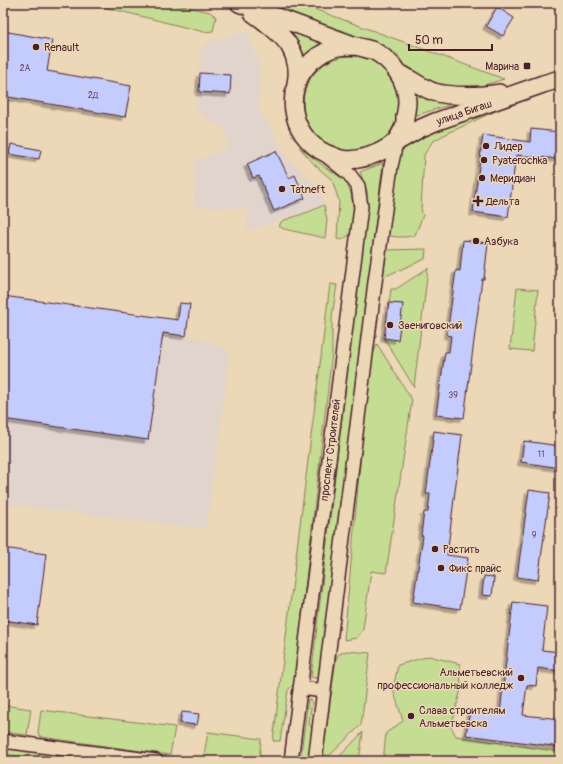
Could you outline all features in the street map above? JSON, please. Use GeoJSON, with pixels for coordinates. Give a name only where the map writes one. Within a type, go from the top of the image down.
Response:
{"type":"FeatureCollection","features":[{"type":"Feature","properties":{"kind":"main road"},"geometry":{"type":"LineString","coordinates":[[238,3],[356,46],[374,51],[388,60],[399,73],[405,88],[407,103],[404,126],[395,144],[361,159],[342,159],[324,154],[310,144],[300,130],[294,116],[293,98],[298,76],[296,61],[289,46],[277,33],[238,3]]}},
{"type":"Feature","properties":{"kind":"main road"},"geometry":{"type":"LineString","coordinates":[[293,98],[297,82],[306,67],[319,55],[337,47],[356,46]]}},
{"type":"Feature","properties":{"kind":"main road","name":"улица Бигаш"},"geometry":{"type":"LineString","coordinates":[[399,73],[435,92],[454,95],[494,94],[536,87]]}},
{"type":"Feature","properties":{"kind":"main road","name":"улица Бигаш"},"geometry":{"type":"LineString","coordinates":[[395,144],[418,129],[435,122],[560,79]]}},
{"type":"Feature","properties":{"kind":"street"},"geometry":{"type":"LineString","coordinates":[[315,761],[377,268],[395,144]]}},
{"type":"Feature","properties":{"kind":"street","name":"проспект Строителей"},"geometry":{"type":"LineString","coordinates":[[291,761],[361,207],[358,186],[349,174],[324,154]]}},
{"type":"Feature","properties":{"kind":"street"},"geometry":{"type":"LineString","coordinates":[[300,688],[324,691]]}},
{"type":"Feature","properties":{"kind":"street"},"geometry":{"type":"LineString","coordinates":[[3,741],[156,761]]}},
{"type":"Feature","properties":{"kind":"shaded area"},"geometry":{"type":"Polygon","coordinates":[[[249,31],[249,38],[258,62],[260,75],[258,108],[288,158],[318,188],[323,204],[247,231],[249,208],[194,207],[195,161],[228,148],[226,130],[196,111],[201,49],[211,41],[249,31]]]}},
{"type":"Feature","properties":{"kind":"shaded area"},"geometry":{"type":"Polygon","coordinates":[[[3,296],[165,319],[163,335],[204,339],[230,352],[206,529],[3,504],[3,296]]]}},
{"type":"Feature","properties":{"kind":"green space"},"geometry":{"type":"Polygon","coordinates":[[[88,3],[169,3],[210,12],[216,17],[213,31],[204,32],[88,3]]]}},
{"type":"Feature","properties":{"kind":"green space"},"geometry":{"type":"Polygon","coordinates":[[[254,3],[298,3],[504,79],[465,91],[444,89],[409,73],[397,54],[368,41],[254,3]]]}},
{"type":"Feature","properties":{"kind":"green space"},"geometry":{"type":"Polygon","coordinates":[[[273,20],[328,43],[313,48],[301,59],[298,42],[273,20]]]}},
{"type":"Feature","properties":{"kind":"green space"},"geometry":{"type":"Polygon","coordinates":[[[351,56],[369,60],[385,70],[395,86],[399,104],[395,122],[385,138],[369,148],[351,152],[333,148],[317,138],[307,122],[303,104],[307,86],[317,70],[333,60],[351,56]]]}},
{"type":"Feature","properties":{"kind":"green space"},"geometry":{"type":"Polygon","coordinates":[[[413,92],[428,99],[455,103],[411,117],[413,92]]]}},
{"type":"Feature","properties":{"kind":"green space"},"geometry":{"type":"Polygon","coordinates":[[[498,108],[496,111],[432,142],[424,155],[421,209],[423,215],[415,235],[405,237],[388,236],[387,231],[399,155],[403,144],[421,132],[498,108]]]}},
{"type":"Feature","properties":{"kind":"green space"},"geometry":{"type":"Polygon","coordinates":[[[299,147],[345,180],[351,193],[354,211],[351,232],[342,240],[337,239],[339,201],[332,180],[315,165],[299,147]]]}},
{"type":"Feature","properties":{"kind":"green space"},"geometry":{"type":"Polygon","coordinates":[[[383,163],[319,679],[311,677],[367,208],[367,191],[360,172],[383,163]]]}},
{"type":"Feature","properties":{"kind":"green space"},"geometry":{"type":"Polygon","coordinates":[[[324,205],[327,220],[325,238],[284,229],[279,226],[282,221],[324,205]]]}},
{"type":"Feature","properties":{"kind":"green space"},"geometry":{"type":"Polygon","coordinates":[[[426,249],[425,259],[383,277],[387,250],[426,249]]]}},
{"type":"Feature","properties":{"kind":"green space"},"geometry":{"type":"Polygon","coordinates":[[[428,268],[414,387],[384,338],[403,304],[389,303],[391,289],[396,289],[428,268]]]}},
{"type":"Feature","properties":{"kind":"green space"},"geometry":{"type":"Polygon","coordinates":[[[330,284],[337,285],[332,316],[332,353],[294,684],[288,690],[280,741],[273,741],[330,284]]]}},
{"type":"Feature","properties":{"kind":"green space"},"geometry":{"type":"Polygon","coordinates":[[[517,288],[538,290],[532,351],[510,349],[517,288]]]}},
{"type":"Feature","properties":{"kind":"green space"},"geometry":{"type":"Polygon","coordinates":[[[377,344],[412,400],[386,573],[371,571],[363,629],[357,638],[344,640],[369,365],[377,344]]]}},
{"type":"Feature","properties":{"kind":"green space"},"geometry":{"type":"Polygon","coordinates":[[[347,651],[370,653],[361,725],[329,756],[323,754],[336,659],[339,654],[347,651]]]}},
{"type":"Feature","properties":{"kind":"green space"},"geometry":{"type":"Polygon","coordinates":[[[429,656],[460,664],[461,689],[451,727],[456,736],[560,752],[560,761],[383,761],[386,733],[403,721],[393,689],[398,665],[429,656]]]}},
{"type":"Feature","properties":{"kind":"green space"},"geometry":{"type":"Polygon","coordinates":[[[308,699],[312,701],[309,724],[313,730],[309,761],[300,761],[308,699]]]}},
{"type":"Feature","properties":{"kind":"green space"},"geometry":{"type":"Polygon","coordinates":[[[3,705],[31,709],[27,735],[3,732],[3,705]]]}},
{"type":"Feature","properties":{"kind":"green space"},"geometry":{"type":"Polygon","coordinates":[[[41,710],[175,727],[170,755],[41,737],[38,733],[41,710]]]}},
{"type":"Feature","properties":{"kind":"green space"},"geometry":{"type":"Polygon","coordinates":[[[208,732],[261,739],[259,761],[209,761],[204,755],[208,732]]]}},
{"type":"Feature","properties":{"kind":"green space"},"geometry":{"type":"Polygon","coordinates":[[[363,732],[359,761],[338,758],[363,732]]]}},
{"type":"Feature","properties":{"kind":"green space"},"geometry":{"type":"Polygon","coordinates":[[[3,748],[101,761],[57,761],[3,754],[3,748]]]}},
{"type":"Feature","properties":{"kind":"building"},"geometry":{"type":"Polygon","coordinates":[[[497,7],[514,18],[503,36],[486,26],[497,7]]]}},
{"type":"Feature","properties":{"kind":"building"},"geometry":{"type":"Polygon","coordinates":[[[3,31],[52,40],[47,71],[131,86],[125,117],[3,96],[3,31]]]}},
{"type":"Feature","properties":{"kind":"building"},"geometry":{"type":"Polygon","coordinates":[[[200,73],[231,75],[230,94],[199,92],[200,73]]]}},
{"type":"Feature","properties":{"kind":"building"},"geometry":{"type":"Polygon","coordinates":[[[531,129],[560,132],[560,159],[516,155],[508,217],[473,212],[483,135],[530,142],[531,129]]]}},
{"type":"Feature","properties":{"kind":"building"},"geometry":{"type":"Polygon","coordinates":[[[11,144],[41,150],[39,159],[9,154],[11,144]]]}},
{"type":"Feature","properties":{"kind":"building"},"geometry":{"type":"Polygon","coordinates":[[[276,151],[289,178],[295,175],[305,198],[274,211],[259,176],[253,178],[247,164],[276,151]]]}},
{"type":"Feature","properties":{"kind":"building"},"geometry":{"type":"Polygon","coordinates":[[[463,240],[488,243],[464,418],[436,415],[445,352],[449,352],[451,336],[447,335],[456,270],[460,271],[463,240]]]}},
{"type":"Feature","properties":{"kind":"building"},"geometry":{"type":"Polygon","coordinates":[[[3,296],[178,320],[180,303],[190,304],[186,336],[163,333],[148,440],[3,419],[3,296]]]}},
{"type":"Feature","properties":{"kind":"building"},"geometry":{"type":"Polygon","coordinates":[[[389,303],[403,304],[398,340],[384,338],[389,303]]]}},
{"type":"Feature","properties":{"kind":"building"},"geometry":{"type":"Polygon","coordinates":[[[434,431],[462,435],[447,555],[468,558],[460,609],[413,602],[423,536],[421,535],[424,512],[428,512],[430,494],[426,494],[434,431]]]}},
{"type":"Feature","properties":{"kind":"building"},"geometry":{"type":"Polygon","coordinates":[[[524,441],[560,446],[560,468],[521,462],[524,441]]]}},
{"type":"Feature","properties":{"kind":"building"},"geometry":{"type":"Polygon","coordinates":[[[529,490],[550,493],[538,580],[517,577],[529,490]]]}},
{"type":"Feature","properties":{"kind":"building"},"geometry":{"type":"Polygon","coordinates":[[[3,548],[46,554],[37,625],[3,620],[3,548]]]}},
{"type":"Feature","properties":{"kind":"building"},"geometry":{"type":"Polygon","coordinates":[[[484,576],[494,577],[492,596],[482,595],[484,576]]]}},
{"type":"Feature","properties":{"kind":"building","name":"Альметьевский профессиональный колледж"},"geometry":{"type":"Polygon","coordinates":[[[513,602],[547,606],[542,650],[560,652],[560,671],[538,668],[536,686],[527,685],[523,715],[560,719],[560,747],[466,735],[470,710],[500,713],[513,602]]]}},
{"type":"Feature","properties":{"kind":"building"},"geometry":{"type":"Polygon","coordinates":[[[182,712],[199,714],[197,725],[180,723],[182,712]]]}},
{"type":"Feature","properties":{"kind":"place","name":"Renault"},"geometry":{"type":"Point","coordinates":[36,47]}},
{"type":"Feature","properties":{"kind":"place","name":"Марина"},"geometry":{"type":"Point","coordinates":[527,66]}},
{"type":"Feature","properties":{"kind":"place","name":"Лидер"},"geometry":{"type":"Point","coordinates":[486,146]}},
{"type":"Feature","properties":{"kind":"place","name":"Pyaterochka"},"geometry":{"type":"Point","coordinates":[484,160]}},
{"type":"Feature","properties":{"kind":"place","name":"Меридиан"},"geometry":{"type":"Point","coordinates":[482,178]}},
{"type":"Feature","properties":{"kind":"place","name":"Tatneft"},"geometry":{"type":"Point","coordinates":[282,189]}},
{"type":"Feature","properties":{"kind":"place","name":"Дельта"},"geometry":{"type":"Point","coordinates":[478,201]}},
{"type":"Feature","properties":{"kind":"place","name":"Азбука"},"geometry":{"type":"Point","coordinates":[476,241]}},
{"type":"Feature","properties":{"kind":"place","name":"Звениговский"},"geometry":{"type":"Point","coordinates":[390,325]}},
{"type":"Feature","properties":{"kind":"place","name":"Растить"},"geometry":{"type":"Point","coordinates":[435,549]}},
{"type":"Feature","properties":{"kind":"place","name":"Фикс прайс"},"geometry":{"type":"Point","coordinates":[441,568]}},
{"type":"Feature","properties":{"kind":"place","name":"Альметьевский профессиональный колледж"},"geometry":{"type":"Point","coordinates":[521,678]}},
{"type":"Feature","properties":{"kind":"place","name":"Слава строителям Альметьевска"},"geometry":{"type":"Point","coordinates":[411,716]}}]}
